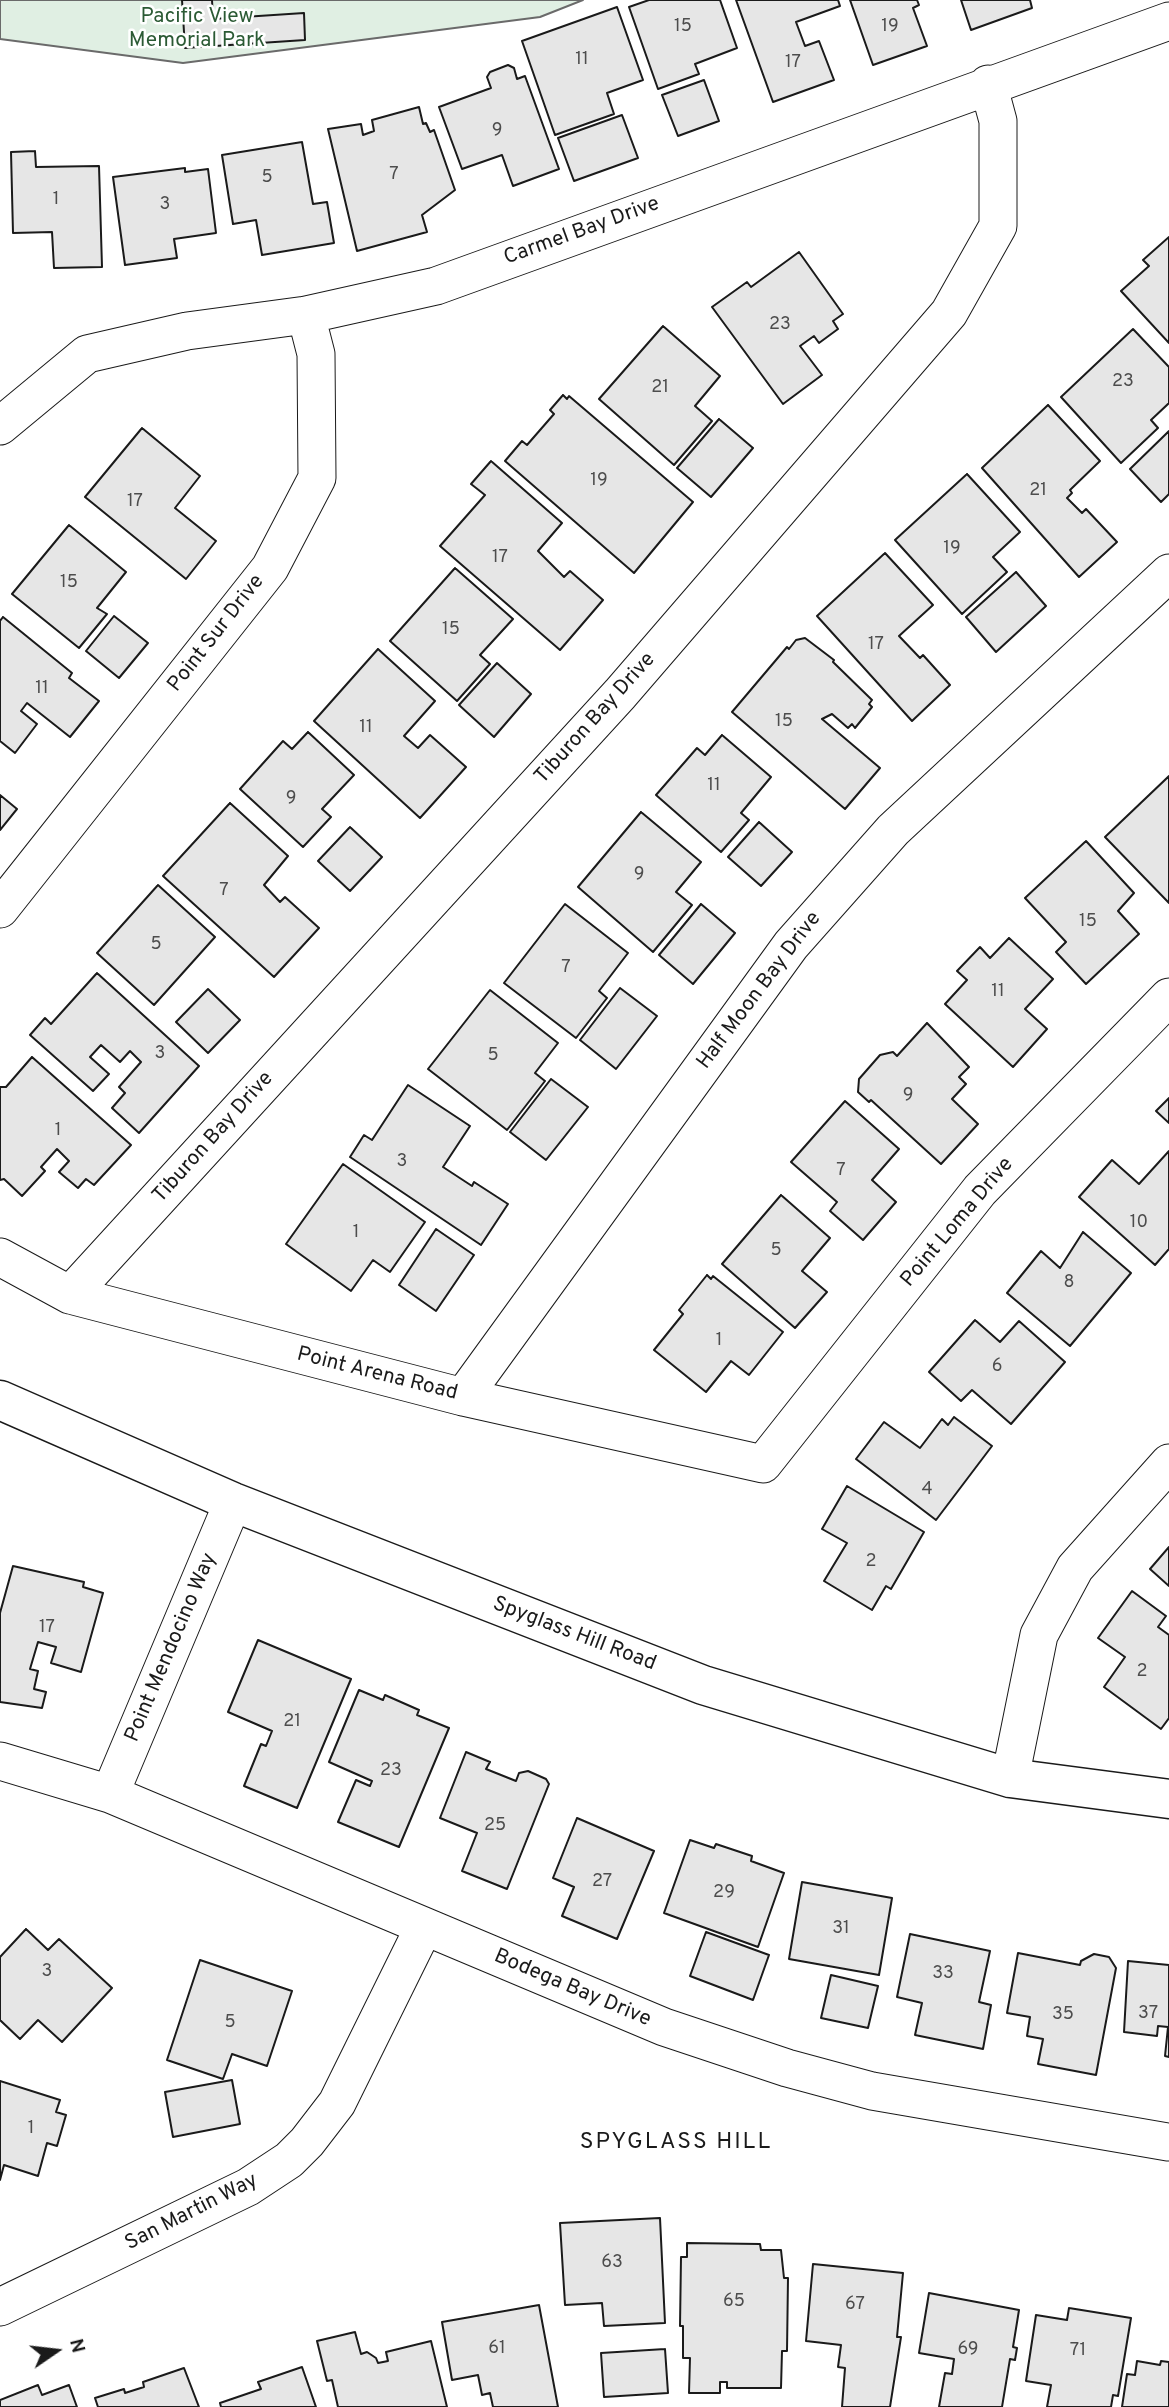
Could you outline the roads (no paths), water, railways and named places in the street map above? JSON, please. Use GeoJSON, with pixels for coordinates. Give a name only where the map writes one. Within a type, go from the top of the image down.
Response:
{"type":"FeatureCollection","features":[{"type":"Feature","properties":{"kind":"main road","name":"Spyglass Hill Road"},"geometry":{"type":"LineString","coordinates":[[0,1400],[233,1502],[703,1685],[1010,1778],[1169,1799]]}},
{"type":"Feature","properties":{"kind":"street","name":"Carmel Bay Drive"},"geometry":{"type":"LineString","coordinates":[[0,426],[87,354],[187,331],[306,315],[436,286],[988,84],[1169,21]]}},
{"type":"Feature","properties":{"kind":"street","name":"Tiburon Bay Drive"},"geometry":{"type":"LineString","coordinates":[[69,1295],[620,694],[949,313],[998,226],[998,121],[988,84]]}},
{"type":"Feature","properties":{"kind":"street","name":"Point Sur Drive"},"geometry":{"type":"LineString","coordinates":[[0,909],[270,568],[317,478],[316,354],[306,315]]}},
{"type":"Feature","properties":{"kind":"street","name":"Half Moon Bay Drive"},"geometry":{"type":"LineString","coordinates":[[463,1397],[791,945],[893,830],[1169,573]]}},
{"type":"Feature","properties":{"kind":"street","name":"Point Loma Drive"},"geometry":{"type":"LineString","coordinates":[[763,1464],[980,1191],[1169,997]]}},
{"type":"Feature","properties":{"kind":"street","name":"Point Arena Road"},"geometry":{"type":"LineString","coordinates":[[0,1257],[69,1295],[463,1397],[763,1464]]}},
{"type":"Feature","properties":{"kind":"street"},"geometry":{"type":"LineString","coordinates":[[1010,1778],[1039,1635],[1075,1568],[1169,1464]]}},
{"type":"Feature","properties":{"kind":"street","name":"Point Mendocino Way"},"geometry":{"type":"LineString","coordinates":[[110,1794],[233,1502]]}},
{"type":"Feature","properties":{"kind":"street","name":"Bodega Bay Drive"},"geometry":{"type":"LineString","coordinates":[[0,1761],[110,1794],[664,2027],[788,2068],[872,2091],[1168,2142]]}},
{"type":"Feature","properties":{"kind":"street","name":"San Martin Way"},"geometry":{"type":"LineString","coordinates":[[0,2308],[248,2187],[289,2160],[307,2142],[337,2103],[424,1927]]}},
{"type":"Feature","properties":{"kind":"district","name":"SPYGLASS HILL"},"geometry":{"type":"Point","coordinates":[676,2143]}},
{"type":"Feature","properties":{"kind":"park label","name":"Pacific View Memorial Park"},"geometry":{"type":"Point","coordinates":[197,30]}}]}
